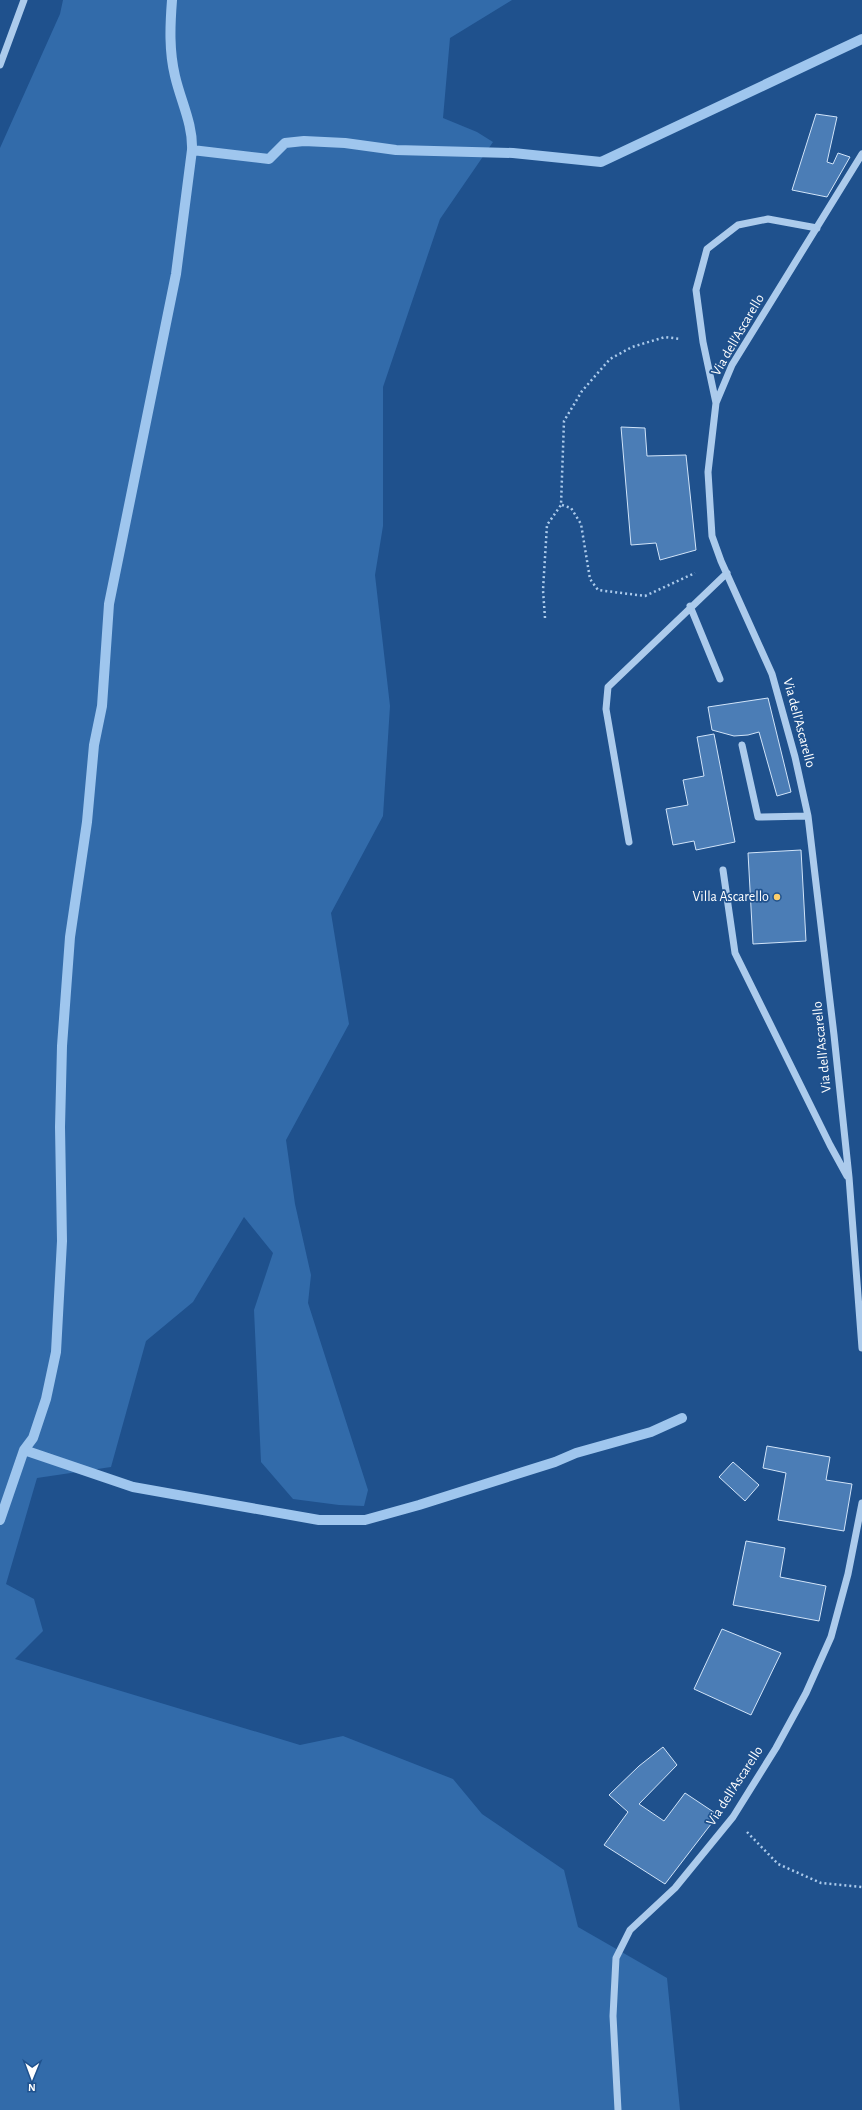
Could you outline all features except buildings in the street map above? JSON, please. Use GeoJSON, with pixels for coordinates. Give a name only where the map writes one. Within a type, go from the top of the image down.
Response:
{"type":"FeatureCollection","features":[{"type":"Feature","properties":{"kind":"street"},"geometry":{"type":"LineString","coordinates":[[0,66],[24,0]]}},
{"type":"Feature","properties":{"kind":"street","name":"Via dell'Ascarello"},"geometry":{"type":"LineString","coordinates":[[862,154],[732,365],[716,404],[708,472],[712,536],[721,561],[772,674],[795,757],[808,816],[849,1177],[862,1348]]}},
{"type":"Feature","properties":{"kind":"street"},"geometry":{"type":"LineString","coordinates":[[716,404],[703,342],[696,290],[707,249],[738,225],[768,219],[817,228]]}},
{"type":"Feature","properties":{"kind":"street"},"geometry":{"type":"LineString","coordinates":[[629,842],[606,709],[608,687],[690,606],[727,573]]}},
{"type":"Feature","properties":{"kind":"street"},"geometry":{"type":"LineString","coordinates":[[690,606],[720,680]]}},
{"type":"Feature","properties":{"kind":"street"},"geometry":{"type":"LineString","coordinates":[[742,745],[758,817],[808,816]]}},
{"type":"Feature","properties":{"kind":"street"},"geometry":{"type":"LineString","coordinates":[[723,870],[735,953],[830,1145],[849,1177]]}},
{"type":"Feature","properties":{"kind":"street","name":"Via dell'Ascarello"},"geometry":{"type":"LineString","coordinates":[[618,2110],[612,2016],[616,1958],[630,1930],[675,1888],[733,1817],[776,1748],[806,1693],[831,1637],[848,1574],[862,1503]]}},
{"type":"Feature","properties":{"kind":"path"},"geometry":{"type":"LineString","coordinates":[[545,618],[543,590],[547,525],[561,505],[564,421],[582,391],[610,359],[632,347],[665,337],[703,342]]}},
{"type":"Feature","properties":{"kind":"path"},"geometry":{"type":"LineString","coordinates":[[561,505],[571,508],[581,524],[590,579],[598,590],[644,596],[721,561]]}},
{"type":"Feature","properties":{"kind":"path"},"geometry":{"type":"LineString","coordinates":[[733,1817],[778,1864],[821,1883],[862,1886]]}},
{"type":"Feature","properties":{"kind":"shaded area"},"geometry":{"type":"Polygon","coordinates":[[[63,0],[512,0],[450,38],[443,118],[477,132],[493,142],[440,219],[383,387],[383,526],[375,575],[390,706],[383,816],[331,913],[349,1024],[286,1140],[295,1204],[311,1275],[308,1303],[368,1490],[364,1506],[339,1505],[293,1499],[261,1462],[254,1310],[273,1253],[244,1217],[193,1302],[146,1341],[111,1467],[37,1478],[6,1584],[34,1599],[43,1631],[15,1659],[300,1745],[343,1736],[453,1779],[482,1814],[564,1870],[578,1927],[667,1978],[680,2110],[0,2110],[0,148],[60,14],[63,0]]]}},
{"type":"Feature","properties":{"kind":"waterway"},"geometry":{"type":"LineString","coordinates":[[0,1520],[24,1450],[33,1438],[46,1399],[56,1352],[62,1241],[60,1127],[62,1046],[70,937],[87,822],[94,745],[102,706],[109,604],[176,274],[192,150],[189,122],[177,86],[173,67],[170,29],[172,0]]}},
{"type":"Feature","properties":{"kind":"waterway"},"geometry":{"type":"LineString","coordinates":[[192,150],[269,159],[285,143],[304,141],[345,143],[396,150],[513,153],[601,162],[862,39]]}},
{"type":"Feature","properties":{"kind":"waterway"},"geometry":{"type":"LineString","coordinates":[[24,1450],[133,1487],[319,1520],[365,1520],[419,1505],[555,1462],[576,1453],[651,1432],[682,1418]]}},
{"type":"Feature","properties":{"kind":"place","name":"Villa Ascarello"},"geometry":{"type":"Point","coordinates":[777,897]}}]}
